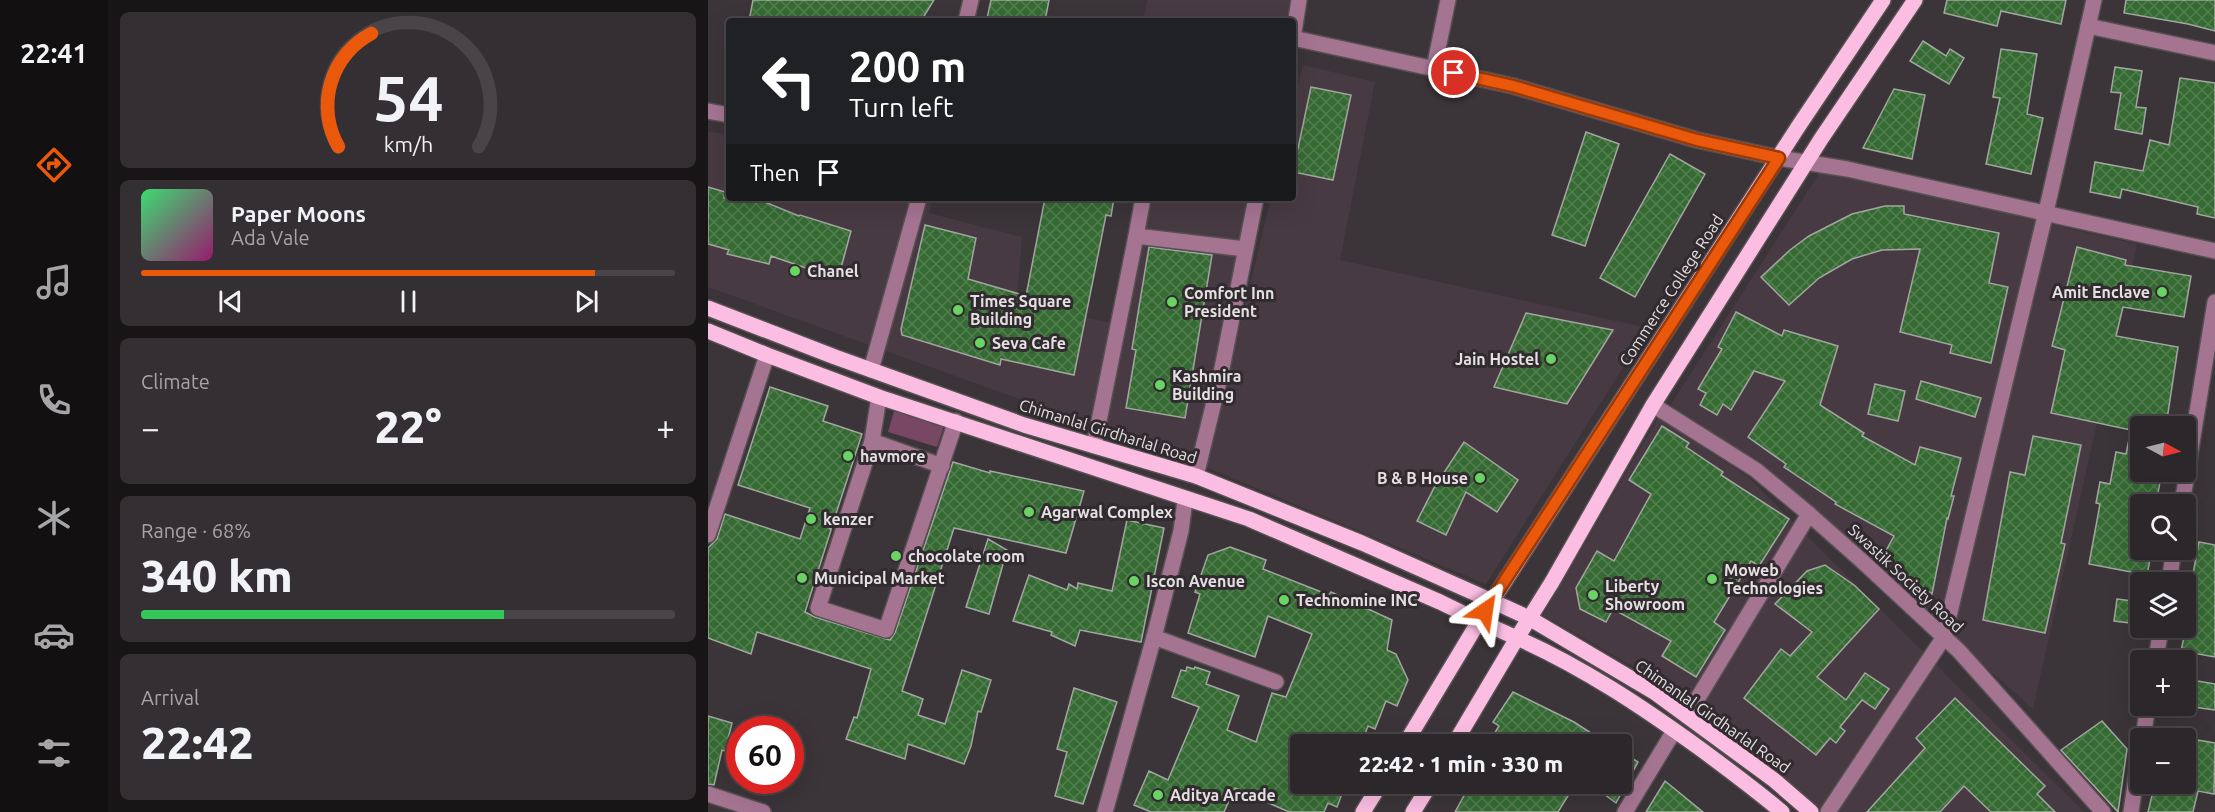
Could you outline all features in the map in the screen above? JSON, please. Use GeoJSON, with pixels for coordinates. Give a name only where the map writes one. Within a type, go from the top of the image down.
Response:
{"type":"FeatureCollection","features":[{"type":"Feature","properties":{"kind":"main road","name":"Commerce College Road"},"geometry":{"type":"LineString","coordinates":[[1479,621],[1883,0]]}},
{"type":"Feature","properties":{"kind":"main road"},"geometry":{"type":"LineString","coordinates":[[1460,734],[1552,582],[1653,405],[1807,163],[1915,0]]}},
{"type":"Feature","properties":{"kind":"main road","name":"Chimanlal Girdharlal Road"},"geometry":{"type":"LineString","coordinates":[[708,308],[1024,425],[1196,476],[1362,543],[1492,601],[1529,618],[1653,692],[1773,780],[1811,812]]}},
{"type":"Feature","properties":{"kind":"main road"},"geometry":{"type":"LineString","coordinates":[[708,331],[879,397],[1185,500],[1249,519],[1479,621],[1411,734]]}},
{"type":"Feature","properties":{"kind":"main road","name":"Chimanlal Girdharlal Road"},"geometry":{"type":"LineString","coordinates":[[1479,621],[1546,651],[1643,708],[1782,812]]}},
{"type":"Feature","properties":{"kind":"main road"},"geometry":{"type":"LineString","coordinates":[[1363,812],[1374,794]]}},
{"type":"Feature","properties":{"kind":"main road"},"geometry":{"type":"LineString","coordinates":[[1413,812],[1424,794]]}},
{"type":"Feature","properties":{"kind":"street"},"geometry":{"type":"LineString","coordinates":[[967,18],[971,0]]}},
{"type":"Feature","properties":{"kind":"street"},"geometry":{"type":"LineString","coordinates":[[1296,19],[1299,0]]}},
{"type":"Feature","properties":{"kind":"street"},"geometry":{"type":"LineString","coordinates":[[1434,68],[1448,0]]}},
{"type":"Feature","properties":{"kind":"street"},"geometry":{"type":"LineString","coordinates":[[1828,812],[1944,637],[2094,0]]}},
{"type":"Feature","properties":{"kind":"street"},"geometry":{"type":"LineString","coordinates":[[2088,26],[2215,53]]}},
{"type":"Feature","properties":{"kind":"street"},"geometry":{"type":"LineString","coordinates":[[1296,39],[1513,86],[1697,140],[1779,158],[1847,169],[2215,251]]}},
{"type":"Feature","properties":{"kind":"street"},"geometry":{"type":"LineString","coordinates":[[708,111],[726,114]]}},
{"type":"Feature","properties":{"kind":"street"},"geometry":{"type":"LineString","coordinates":[[871,370],[918,201]]}},
{"type":"Feature","properties":{"kind":"street"},"geometry":{"type":"LineString","coordinates":[[1094,446],[1142,201]]}},
{"type":"Feature","properties":{"kind":"street"},"geometry":{"type":"LineString","coordinates":[[1196,476],[1221,373],[1255,201]]}},
{"type":"Feature","properties":{"kind":"street"},"geometry":{"type":"LineString","coordinates":[[1136,236],[1245,249]]}},
{"type":"Feature","properties":{"kind":"street"},"geometry":{"type":"LineString","coordinates":[[2184,494],[2215,302]]}},
{"type":"Feature","properties":{"kind":"street"},"geometry":{"type":"LineString","coordinates":[[708,535],[767,355]]}},
{"type":"Feature","properties":{"kind":"street"},"geometry":{"type":"LineString","coordinates":[[879,397],[872,441],[818,608],[886,630],[956,422]]}},
{"type":"Feature","properties":{"kind":"street","name":"Swastik Society Road"},"geometry":{"type":"LineString","coordinates":[[1653,405],[1756,470],[1809,514],[1944,637],[2023,721],[2103,812]]}},
{"type":"Feature","properties":{"kind":"street"},"geometry":{"type":"LineString","coordinates":[[872,441],[942,466]]}},
{"type":"Feature","properties":{"kind":"street"},"geometry":{"type":"LineString","coordinates":[[1105,812],[1154,638],[1180,531],[1185,500]]}},
{"type":"Feature","properties":{"kind":"street"},"geometry":{"type":"LineString","coordinates":[[1686,716],[1809,514]]}},
{"type":"Feature","properties":{"kind":"street"},"geometry":{"type":"LineString","coordinates":[[1154,638],[1276,682]]}},
{"type":"Feature","properties":{"kind":"street"},"geometry":{"type":"LineString","coordinates":[[1625,812],[1674,730]]}},
{"type":"Feature","properties":{"kind":"street"},"geometry":{"type":"LineString","coordinates":[[708,794],[763,812]]}},
{"type":"Feature","properties":{"kind":"street"},"geometry":{"type":"LineString","coordinates":[[2131,812],[2134,794]]}},
{"type":"Feature","properties":{"kind":"shaded area"},"geometry":{"type":"Polygon","coordinates":[[[1147,0],[1290,0],[1287,18],[1144,18],[1147,0]]]}},
{"type":"Feature","properties":{"kind":"shaded area"},"geometry":{"type":"Polygon","coordinates":[[[1303,65],[1375,82],[1340,260],[1648,328],[1486,584],[1206,467],[1270,201],[1296,201],[1296,94],[1303,65]]]}},
{"type":"Feature","properties":{"kind":"shaded area"},"geometry":{"type":"Polygon","coordinates":[[[708,131],[726,134],[726,201],[932,201],[929,213],[1022,237],[1017,302],[1111,323],[1138,201],[1248,201],[1195,462],[708,287],[708,131]]]}},
{"type":"Feature","properties":{"kind":"shaded area"},"geometry":{"type":"Polygon","coordinates":[[[1820,172],[2137,244],[2033,709],[1760,468],[1670,406],[1820,172]]]}},
{"type":"Feature","properties":{"kind":"shaded area"},"geometry":{"type":"Polygon","coordinates":[[[894,411],[944,426],[937,447],[888,432],[894,411]]]}},
{"type":"Feature","properties":{"kind":"shaded area"},"geometry":{"type":"Polygon","coordinates":[[[1658,418],[1748,477],[2084,812],[1822,812],[1660,682],[1543,615],[1658,418]]]}},
{"type":"Feature","properties":{"kind":"building"},"geometry":{"type":"Polygon","coordinates":[[[753,0],[934,0],[923,18],[750,18],[753,0]]]}},
{"type":"Feature","properties":{"kind":"building"},"geometry":{"type":"Polygon","coordinates":[[[991,0],[1049,0],[1046,18],[987,18],[991,0]]]}},
{"type":"Feature","properties":{"kind":"building"},"geometry":{"type":"Polygon","coordinates":[[[1947,0],[2066,0],[2061,24],[2001,11],[1997,26],[1944,13],[1947,0]]]}},
{"type":"Feature","properties":{"kind":"building"},"geometry":{"type":"Polygon","coordinates":[[[2126,0],[2215,0],[2215,31],[2124,13],[2126,0]]]}},
{"type":"Feature","properties":{"kind":"building"},"geometry":{"type":"Polygon","coordinates":[[[1923,41],[1946,56],[1950,49],[1964,58],[1949,84],[1910,61],[1923,41]]]}},
{"type":"Feature","properties":{"kind":"building"},"geometry":{"type":"Polygon","coordinates":[[[2001,49],[2037,54],[2027,114],[2043,118],[2031,174],[1986,164],[2000,98],[1993,97],[2001,49]]]}},
{"type":"Feature","properties":{"kind":"building"},"geometry":{"type":"Polygon","coordinates":[[[2115,67],[2142,71],[2136,107],[2146,108],[2142,134],[2115,129],[2121,93],[2111,92],[2115,67]]]}},
{"type":"Feature","properties":{"kind":"building"},"geometry":{"type":"Polygon","coordinates":[[[2180,78],[2215,83],[2215,218],[2197,214],[2198,207],[2122,189],[2120,198],[2090,192],[2095,162],[2143,171],[2150,140],[2169,145],[2180,78]]]}},
{"type":"Feature","properties":{"kind":"building"},"geometry":{"type":"Polygon","coordinates":[[[1311,87],[1351,95],[1333,180],[1296,173],[1296,158],[1311,87]]]}},
{"type":"Feature","properties":{"kind":"building"},"geometry":{"type":"Polygon","coordinates":[[[1894,89],[1925,95],[1912,159],[1863,148],[1894,89]]]}},
{"type":"Feature","properties":{"kind":"building"},"geometry":{"type":"Polygon","coordinates":[[[1586,132],[1619,144],[1585,246],[1552,235],[1586,132]]]}},
{"type":"Feature","properties":{"kind":"building"},"geometry":{"type":"Polygon","coordinates":[[[1670,154],[1705,174],[1635,297],[1600,278],[1670,154]]]}},
{"type":"Feature","properties":{"kind":"building"},"geometry":{"type":"Polygon","coordinates":[[[708,187],[725,192],[726,201],[762,201],[799,216],[851,231],[838,279],[771,256],[769,264],[727,254],[729,250],[708,244],[708,187]]]}},
{"type":"Feature","properties":{"kind":"building"},"geometry":{"type":"Polygon","coordinates":[[[1044,201],[1114,201],[1111,216],[1106,215],[1074,375],[1001,359],[1000,365],[902,335],[901,329],[925,225],[976,238],[968,279],[1026,296],[1044,201]]]}},
{"type":"Feature","properties":{"kind":"building"},"geometry":{"type":"Polygon","coordinates":[[[1885,206],[1904,206],[1904,214],[1999,233],[1989,283],[2008,287],[1991,363],[1950,353],[1952,345],[1900,332],[1920,249],[1882,250],[1852,259],[1819,278],[1789,305],[1761,277],[1809,236],[1852,214],[1885,206]]]}},
{"type":"Feature","properties":{"kind":"building","name":"Comfort Inn President"},"geometry":{"type":"Polygon","coordinates":[[[1149,247],[1212,255],[1185,418],[1126,408],[1136,350],[1132,349],[1149,247]]]}},
{"type":"Feature","properties":{"kind":"building"},"geometry":{"type":"Polygon","coordinates":[[[2077,247],[2126,260],[2125,265],[2191,276],[2184,317],[2123,307],[2116,336],[2178,347],[2168,416],[2130,416],[2130,430],[2051,413],[2065,350],[2052,346],[2077,247]]]}},
{"type":"Feature","properties":{"kind":"building"},"geometry":{"type":"Polygon","coordinates":[[[1736,312],[1782,336],[1784,330],[1838,346],[1820,405],[1864,433],[1862,436],[1915,465],[1920,447],[1961,458],[1951,496],[1954,496],[1947,518],[1932,594],[1883,556],[1894,536],[1835,504],[1836,502],[1784,467],[1786,464],[1748,437],[1785,381],[1754,371],[1731,410],[1723,404],[1717,415],[1700,405],[1706,393],[1698,389],[1722,349],[1718,347],[1736,312]]]}},
{"type":"Feature","properties":{"kind":"building","name":"Jain Hostel"},"geometry":{"type":"Polygon","coordinates":[[[1526,313],[1613,330],[1567,404],[1494,387],[1526,313]]]}},
{"type":"Feature","properties":{"kind":"building"},"geometry":{"type":"Polygon","coordinates":[[[1921,381],[1981,398],[1975,417],[1916,399],[1921,381]]]}},
{"type":"Feature","properties":{"kind":"building"},"geometry":{"type":"Polygon","coordinates":[[[1875,384],[1905,391],[1898,421],[1868,414],[1875,384]]]}},
{"type":"Feature","properties":{"kind":"building"},"geometry":{"type":"Polygon","coordinates":[[[770,387],[828,406],[823,421],[862,434],[831,529],[829,528],[831,530],[805,612],[815,617],[890,640],[895,633],[953,462],[990,473],[990,471],[1084,491],[1066,553],[954,528],[902,691],[923,699],[918,715],[945,724],[962,670],[991,680],[981,712],[978,711],[971,746],[964,764],[908,744],[905,759],[846,739],[854,717],[857,718],[871,669],[757,632],[751,654],[708,638],[708,548],[717,539],[725,514],[800,539],[810,508],[738,485],[770,387]]]}},
{"type":"Feature","properties":{"kind":"building"},"geometry":{"type":"Polygon","coordinates":[[[1662,426],[1689,443],[1686,447],[1723,472],[1721,475],[1789,519],[1759,566],[1751,561],[1714,622],[1725,630],[1696,677],[1662,656],[1671,641],[1613,609],[1606,622],[1580,609],[1576,588],[1597,551],[1614,561],[1651,494],[1629,480],[1662,426]]]}},
{"type":"Feature","properties":{"kind":"building"},"geometry":{"type":"Polygon","coordinates":[[[2130,435],[2130,482],[2160,482],[2158,494],[2130,494],[2130,560],[2150,560],[2148,572],[2131,572],[2089,564],[2100,504],[2096,503],[2100,482],[2110,484],[2116,452],[2126,454],[2130,435]]]}},
{"type":"Feature","properties":{"kind":"building"},"geometry":{"type":"Polygon","coordinates":[[[2033,436],[2081,445],[2061,543],[2065,544],[2045,633],[1983,620],[2010,472],[2025,475],[2033,436]]]}},
{"type":"Feature","properties":{"kind":"building","name":"B & B House"},"geometry":{"type":"Polygon","coordinates":[[[1464,442],[1518,480],[1497,512],[1466,492],[1446,535],[1417,521],[1434,488],[1464,442]]]}},
{"type":"Feature","properties":{"kind":"building"},"geometry":{"type":"Polygon","coordinates":[[[1127,520],[1164,528],[1141,642],[1080,630],[1075,646],[1051,635],[1052,632],[1013,621],[1029,575],[1067,590],[1069,584],[1077,589],[1078,583],[1112,591],[1127,520]]]}},
{"type":"Feature","properties":{"kind":"building"},"geometry":{"type":"Polygon","coordinates":[[[988,539],[1007,550],[989,614],[966,607],[988,539]]]}},
{"type":"Feature","properties":{"kind":"building"},"geometry":{"type":"Polygon","coordinates":[[[2199,542],[2215,545],[2215,657],[2196,654],[2196,650],[2181,650],[2184,638],[2196,638],[2196,572],[2193,572],[2199,542]]]}},
{"type":"Feature","properties":{"kind":"building"},"geometry":{"type":"Polygon","coordinates":[[[1230,547],[1266,560],[1263,569],[1329,595],[1331,592],[1392,620],[1387,650],[1396,654],[1408,680],[1397,706],[1386,701],[1375,729],[1368,726],[1365,734],[1290,734],[1290,794],[1342,794],[1337,807],[1328,803],[1324,812],[1289,812],[1235,788],[1224,812],[1151,812],[1134,805],[1149,771],[1168,780],[1199,707],[1172,697],[1181,670],[1186,671],[1187,667],[1194,669],[1195,667],[1210,672],[1206,684],[1239,696],[1227,730],[1256,742],[1272,693],[1286,697],[1312,634],[1268,616],[1255,657],[1188,633],[1200,594],[1195,592],[1208,555],[1230,547]]]}},
{"type":"Feature","properties":{"kind":"building"},"geometry":{"type":"Polygon","coordinates":[[[1825,565],[1854,585],[1879,609],[1817,677],[1846,700],[1865,673],[1889,689],[1875,709],[1862,700],[1840,727],[1845,731],[1836,743],[1830,738],[1816,755],[1744,698],[1781,649],[1790,656],[1812,632],[1775,604],[1807,571],[1825,565]]]}},
{"type":"Feature","properties":{"kind":"building"},"geometry":{"type":"Polygon","coordinates":[[[2117,599],[2130,601],[2130,623],[2114,621],[2117,599]]]}},
{"type":"Feature","properties":{"kind":"building"},"geometry":{"type":"Polygon","coordinates":[[[2196,681],[2215,684],[2215,710],[2196,707],[2196,681]]]}},
{"type":"Feature","properties":{"kind":"building"},"geometry":{"type":"Polygon","coordinates":[[[1074,688],[1117,702],[1083,804],[1055,796],[1067,752],[1057,749],[1074,688]]]}},
{"type":"Feature","properties":{"kind":"building"},"geometry":{"type":"Polygon","coordinates":[[[1513,692],[1574,722],[1593,734],[1494,734],[1499,726],[1493,722],[1513,692]]]}},
{"type":"Feature","properties":{"kind":"building"},"geometry":{"type":"Polygon","coordinates":[[[1955,698],[2045,786],[2037,794],[2055,812],[1991,812],[1964,786],[1940,812],[1867,812],[1925,748],[1916,738],[1955,698]]]}},
{"type":"Feature","properties":{"kind":"building"},"geometry":{"type":"Polygon","coordinates":[[[708,716],[726,721],[726,747],[725,751],[722,750],[714,785],[708,784],[708,716]]]}},
{"type":"Feature","properties":{"kind":"building"},"geometry":{"type":"Polygon","coordinates":[[[2102,721],[2127,749],[2118,812],[2061,750],[2102,721]]]}},
{"type":"Feature","properties":{"kind":"building"},"geometry":{"type":"Polygon","coordinates":[[[2196,740],[2215,743],[2214,794],[2198,791],[2193,812],[2148,812],[2152,794],[2196,794],[2196,740]]]}},
{"type":"Feature","properties":{"kind":"building"},"geometry":{"type":"Polygon","coordinates":[[[1632,758],[1638,762],[1632,773],[1632,758]]]}},
{"type":"Feature","properties":{"kind":"building"},"geometry":{"type":"Polygon","coordinates":[[[1665,781],[1703,812],[1646,812],[1665,781]]]}},
{"type":"Feature","properties":{"kind":"building"},"geometry":{"type":"Polygon","coordinates":[[[1465,794],[1569,794],[1558,812],[1455,812],[1465,794]]]}},
{"type":"Feature","properties":{"kind":"building"},"geometry":{"type":"Polygon","coordinates":[[[1604,794],[1621,794],[1616,803],[1604,794]]]}},
{"type":"Feature","properties":{"kind":"place","name":"Chanel"},"geometry":{"type":"Point","coordinates":[795,271]}},
{"type":"Feature","properties":{"kind":"place","name":"Amit Enclave"},"geometry":{"type":"Point","coordinates":[2162,292]}},
{"type":"Feature","properties":{"kind":"place","name":"Comfort Inn President"},"geometry":{"type":"Point","coordinates":[1172,302]}},
{"type":"Feature","properties":{"kind":"place","name":"Times Square Building"},"geometry":{"type":"Point","coordinates":[958,310]}},
{"type":"Feature","properties":{"kind":"place","name":"Seva Cafe"},"geometry":{"type":"Point","coordinates":[980,343]}},
{"type":"Feature","properties":{"kind":"place","name":"Jain Hostel"},"geometry":{"type":"Point","coordinates":[1551,359]}},
{"type":"Feature","properties":{"kind":"place","name":"Kashmira Building"},"geometry":{"type":"Point","coordinates":[1160,385]}},
{"type":"Feature","properties":{"kind":"place","name":"havmore"},"geometry":{"type":"Point","coordinates":[848,456]}},
{"type":"Feature","properties":{"kind":"place","name":"B & B House"},"geometry":{"type":"Point","coordinates":[1480,478]}},
{"type":"Feature","properties":{"kind":"place","name":"Agarwal Complex"},"geometry":{"type":"Point","coordinates":[1029,512]}},
{"type":"Feature","properties":{"kind":"place","name":"kenzer"},"geometry":{"type":"Point","coordinates":[811,519]}},
{"type":"Feature","properties":{"kind":"place","name":"chocolate room"},"geometry":{"type":"Point","coordinates":[896,556]}},
{"type":"Feature","properties":{"kind":"place","name":"Municipal Market"},"geometry":{"type":"Point","coordinates":[802,578]}},
{"type":"Feature","properties":{"kind":"place","name":"Moweb Technologies"},"geometry":{"type":"Point","coordinates":[1712,579]}},
{"type":"Feature","properties":{"kind":"place","name":"Iscon Avenue"},"geometry":{"type":"Point","coordinates":[1134,581]}},
{"type":"Feature","properties":{"kind":"place","name":"Liberty Showroom"},"geometry":{"type":"Point","coordinates":[1593,595]}},
{"type":"Feature","properties":{"kind":"place","name":"Technomine INC"},"geometry":{"type":"Point","coordinates":[1284,600]}},
{"type":"Feature","properties":{"kind":"place","name":"Aditya Arcade"},"geometry":{"type":"Point","coordinates":[1158,795]}},
{"type":"Feature","properties":{"kind":"route"},"geometry":{"type":"LineString","coordinates":[[1454,73],[1513,86],[1697,140],[1779,158],[1485,611]]}}]}
